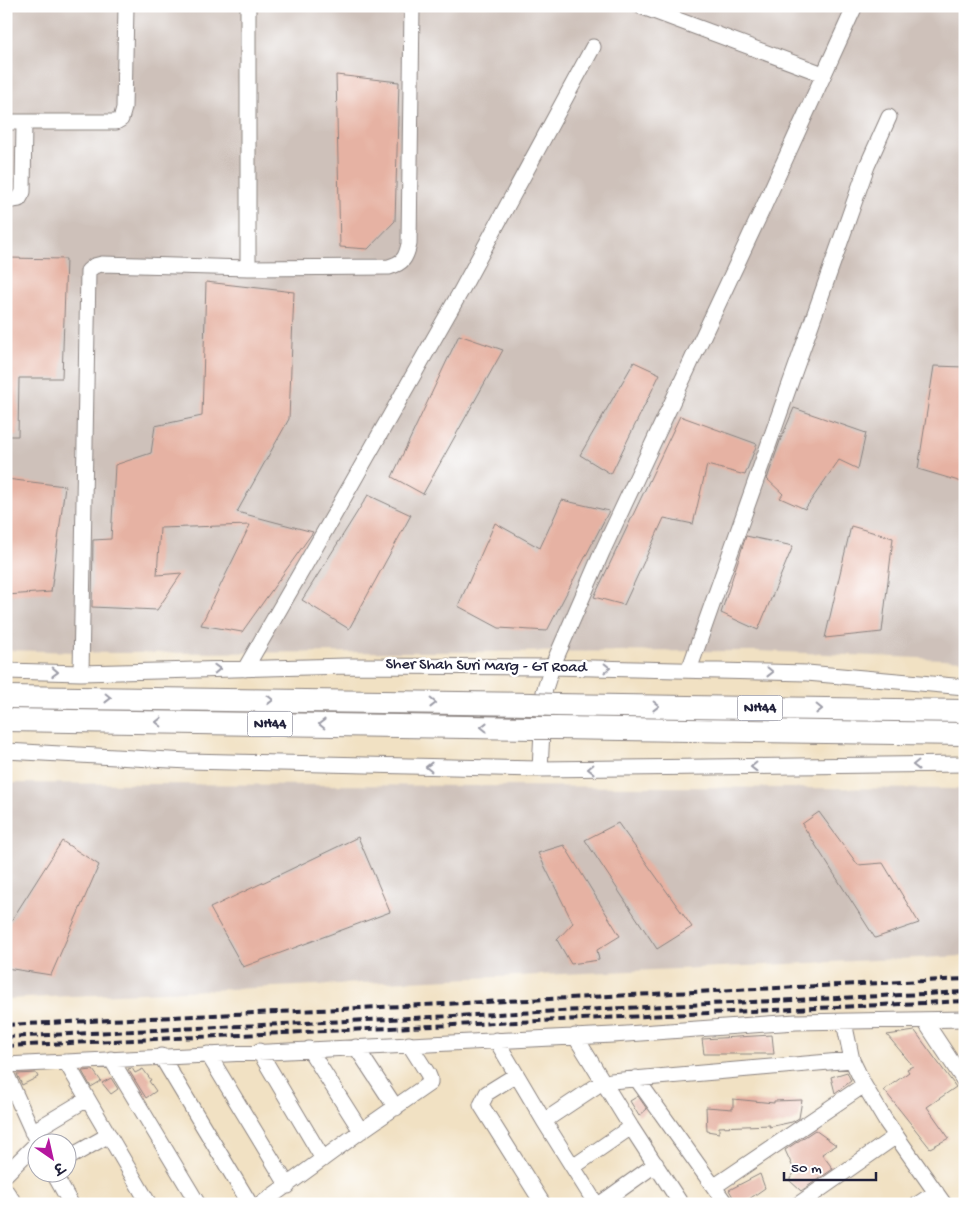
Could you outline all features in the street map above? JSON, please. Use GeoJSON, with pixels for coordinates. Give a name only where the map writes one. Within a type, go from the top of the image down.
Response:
{"type":"FeatureCollection","features":[{"type":"Feature","properties":{"kind":"highway","name":"NH44"},"geometry":{"type":"LineString","coordinates":[[6,697],[965,711]]}},
{"type":"Feature","properties":{"kind":"highway","name":"NH44"},"geometry":{"type":"LineString","coordinates":[[6,720],[965,734]]}},
{"type":"Feature","properties":{"kind":"street"},"geometry":{"type":"LineString","coordinates":[[6,122],[116,122],[121,119],[124,108],[126,6]]}},
{"type":"Feature","properties":{"kind":"street"},"geometry":{"type":"LineString","coordinates":[[248,6],[248,268]]}},
{"type":"Feature","properties":{"kind":"street"},"geometry":{"type":"LineString","coordinates":[[81,673],[88,271],[94,266],[102,264],[248,268],[389,267],[400,264],[406,256],[409,244],[412,6]]}},
{"type":"Feature","properties":{"kind":"street"},"geometry":{"type":"LineString","coordinates":[[640,6],[824,74]]}},
{"type":"Feature","properties":{"kind":"street"},"geometry":{"type":"LineString","coordinates":[[540,769],[544,692],[552,667],[602,552],[763,208],[854,6]]}},
{"type":"Feature","properties":{"kind":"street"},"geometry":{"type":"LineString","coordinates":[[245,668],[461,291],[593,47]]}},
{"type":"Feature","properties":{"kind":"street"},"geometry":{"type":"LineString","coordinates":[[689,670],[866,166],[889,117]]}},
{"type":"Feature","properties":{"kind":"street"},"geometry":{"type":"LineString","coordinates":[[6,201],[19,199],[24,192],[24,122]]}},
{"type":"Feature","properties":{"kind":"street","name":"Sher Shah Suri Marg - GT Road"},"geometry":{"type":"LineString","coordinates":[[6,671],[81,673],[347,666],[552,667],[807,673],[965,687]]}},
{"type":"Feature","properties":{"kind":"street"},"geometry":{"type":"LineString","coordinates":[[6,751],[188,761],[540,769],[965,764]]}},
{"type":"Feature","properties":{"kind":"street"},"geometry":{"type":"LineString","coordinates":[[6,1065],[575,1036],[796,1022],[965,1018]]}},
{"type":"Feature","properties":{"kind":"street"},"geometry":{"type":"LineString","coordinates":[[924,1020],[965,1082]]}},
{"type":"Feature","properties":{"kind":"street"},"geometry":{"type":"LineString","coordinates":[[844,1022],[852,1060],[864,1085],[896,1136],[940,1198],[918,1204]]}},
{"type":"Feature","properties":{"kind":"street"},"geometry":{"type":"LineString","coordinates":[[575,1036],[681,1204]]}},
{"type":"Feature","properties":{"kind":"street"},"geometry":{"type":"LineString","coordinates":[[496,1040],[596,1204]]}},
{"type":"Feature","properties":{"kind":"street"},"geometry":{"type":"LineString","coordinates":[[262,1204],[430,1083],[428,1074],[409,1044]]}},
{"type":"Feature","properties":{"kind":"street"},"geometry":{"type":"LineString","coordinates":[[356,1047],[396,1108]]}},
{"type":"Feature","properties":{"kind":"street"},"geometry":{"type":"LineString","coordinates":[[309,1049],[361,1131]]}},
{"type":"Feature","properties":{"kind":"street"},"geometry":{"type":"LineString","coordinates":[[259,1051],[323,1159]]}},
{"type":"Feature","properties":{"kind":"street"},"geometry":{"type":"LineString","coordinates":[[208,1054],[288,1186]]}},
{"type":"Feature","properties":{"kind":"street"},"geometry":{"type":"LineString","coordinates":[[161,1056],[250,1204]]}},
{"type":"Feature","properties":{"kind":"street"},"geometry":{"type":"LineString","coordinates":[[111,1059],[198,1204]]}},
{"type":"Feature","properties":{"kind":"street"},"geometry":{"type":"LineString","coordinates":[[544,1121],[604,1082],[852,1060]]}},
{"type":"Feature","properties":{"kind":"street"},"geometry":{"type":"LineString","coordinates":[[66,1062],[149,1204]]}},
{"type":"Feature","properties":{"kind":"street"},"geometry":{"type":"LineString","coordinates":[[6,1073],[32,1132]]}},
{"type":"Feature","properties":{"kind":"street"},"geometry":{"type":"LineString","coordinates":[[516,1075],[487,1093],[481,1105],[543,1204]]}},
{"type":"Feature","properties":{"kind":"street"},"geometry":{"type":"LineString","coordinates":[[636,1078],[726,1204]]}},
{"type":"Feature","properties":{"kind":"street"},"geometry":{"type":"LineString","coordinates":[[714,1186],[864,1085]]}},
{"type":"Feature","properties":{"kind":"street"},"geometry":{"type":"LineString","coordinates":[[46,1132],[87,1099]]}},
{"type":"Feature","properties":{"kind":"street"},"geometry":{"type":"LineString","coordinates":[[573,1167],[631,1127]]}},
{"type":"Feature","properties":{"kind":"street"},"geometry":{"type":"LineString","coordinates":[[78,1152],[108,1135]]}},
{"type":"Feature","properties":{"kind":"street"},"geometry":{"type":"LineString","coordinates":[[799,1204],[896,1136]]}},
{"type":"Feature","properties":{"kind":"street"},"geometry":{"type":"LineString","coordinates":[[6,1174],[28,1149]]}},
{"type":"Feature","properties":{"kind":"street"},"geometry":{"type":"LineString","coordinates":[[600,1204],[656,1164]]}},
{"type":"Feature","properties":{"kind":"street"},"geometry":{"type":"LineString","coordinates":[[58,1182],[71,1204]]}},
{"type":"Feature","properties":{"kind":"street"},"geometry":{"type":"LineString","coordinates":[[6,1191],[15,1204]]}},
{"type":"Feature","properties":{"kind":"shaded area"},"geometry":{"type":"Polygon","coordinates":[[[6,6],[965,6],[965,660],[758,651],[110,653],[6,650],[6,6]]]}},
{"type":"Feature","properties":{"kind":"shaded area"},"geometry":{"type":"Polygon","coordinates":[[[6,783],[965,789],[965,956],[6,999],[6,783]]]}},
{"type":"Feature","properties":{"kind":"building"},"geometry":{"type":"Polygon","coordinates":[[[336,75],[399,82],[395,221],[368,249],[340,247],[336,75]]]}},
{"type":"Feature","properties":{"kind":"building"},"geometry":{"type":"Polygon","coordinates":[[[6,258],[66,259],[62,378],[19,378],[18,436],[6,436],[6,258]]]}},
{"type":"Feature","properties":{"kind":"building"},"geometry":{"type":"Polygon","coordinates":[[[206,282],[294,292],[289,419],[237,512],[313,532],[242,632],[201,625],[250,525],[160,528],[157,575],[182,573],[157,610],[92,607],[93,540],[111,539],[115,465],[151,453],[155,426],[202,416],[206,282]]]}},
{"type":"Feature","properties":{"kind":"building"},"geometry":{"type":"Polygon","coordinates":[[[459,335],[503,350],[423,494],[392,477],[459,335]]]}},
{"type":"Feature","properties":{"kind":"building"},"geometry":{"type":"Polygon","coordinates":[[[634,362],[660,374],[611,474],[580,455],[634,362]]]}},
{"type":"Feature","properties":{"kind":"building"},"geometry":{"type":"Polygon","coordinates":[[[934,366],[965,367],[965,474],[962,482],[918,469],[934,366]]]}},
{"type":"Feature","properties":{"kind":"building"},"geometry":{"type":"Polygon","coordinates":[[[794,408],[866,433],[858,469],[839,460],[805,509],[780,498],[783,494],[767,479],[794,408]]]}},
{"type":"Feature","properties":{"kind":"building"},"geometry":{"type":"Polygon","coordinates":[[[680,416],[757,444],[745,475],[707,465],[693,524],[664,518],[624,605],[594,597],[680,416]]]}},
{"type":"Feature","properties":{"kind":"building"},"geometry":{"type":"Polygon","coordinates":[[[6,479],[65,486],[51,592],[6,595],[6,479]]]}},
{"type":"Feature","properties":{"kind":"building"},"geometry":{"type":"Polygon","coordinates":[[[368,495],[411,515],[349,629],[302,600],[368,495]]]}},
{"type":"Feature","properties":{"kind":"building"},"geometry":{"type":"Polygon","coordinates":[[[562,500],[609,511],[547,631],[499,628],[458,606],[495,523],[540,548],[562,500]]]}},
{"type":"Feature","properties":{"kind":"building"},"geometry":{"type":"Polygon","coordinates":[[[851,526],[893,538],[882,632],[825,638],[851,526]]]}},
{"type":"Feature","properties":{"kind":"building"},"geometry":{"type":"Polygon","coordinates":[[[746,536],[793,546],[758,630],[721,613],[746,536]]]}},
{"type":"Feature","properties":{"kind":"building"},"geometry":{"type":"Polygon","coordinates":[[[819,812],[858,865],[883,863],[919,923],[875,938],[802,824],[819,812]]]}},
{"type":"Feature","properties":{"kind":"building"},"geometry":{"type":"Polygon","coordinates":[[[618,823],[692,927],[657,949],[585,840],[618,823]]]}},
{"type":"Feature","properties":{"kind":"building"},"geometry":{"type":"Polygon","coordinates":[[[358,837],[390,912],[243,967],[210,908],[358,837]]]}},
{"type":"Feature","properties":{"kind":"building"},"geometry":{"type":"Polygon","coordinates":[[[62,841],[99,865],[51,975],[6,968],[6,929],[62,841]]]}},
{"type":"Feature","properties":{"kind":"building"},"geometry":{"type":"Polygon","coordinates":[[[564,845],[620,936],[597,950],[599,960],[571,964],[557,940],[573,923],[538,853],[564,845]]]}},
{"type":"Feature","properties":{"kind":"building"},"geometry":{"type":"Polygon","coordinates":[[[915,1031],[956,1087],[927,1107],[949,1138],[930,1148],[884,1090],[909,1072],[907,1069],[913,1066],[887,1035],[915,1031]]]}},
{"type":"Feature","properties":{"kind":"building"},"geometry":{"type":"Polygon","coordinates":[[[772,1035],[774,1054],[704,1054],[702,1039],[772,1035]]]}},
{"type":"Feature","properties":{"kind":"building"},"geometry":{"type":"Polygon","coordinates":[[[132,1068],[135,1073],[143,1069],[156,1091],[146,1098],[128,1069],[132,1068]]]}},
{"type":"Feature","properties":{"kind":"building"},"geometry":{"type":"Polygon","coordinates":[[[93,1070],[101,1081],[91,1087],[82,1071],[93,1070]]]}},
{"type":"Feature","properties":{"kind":"building"},"geometry":{"type":"Polygon","coordinates":[[[847,1072],[851,1081],[835,1093],[831,1077],[847,1072]]]}},
{"type":"Feature","properties":{"kind":"building"},"geometry":{"type":"Polygon","coordinates":[[[36,1073],[38,1077],[22,1085],[17,1074],[36,1073]]]}},
{"type":"Feature","properties":{"kind":"building"},"geometry":{"type":"Polygon","coordinates":[[[111,1078],[118,1089],[111,1094],[102,1083],[111,1078]]]}},
{"type":"Feature","properties":{"kind":"building"},"geometry":{"type":"Polygon","coordinates":[[[638,1096],[647,1109],[639,1116],[630,1101],[638,1096]]]}},
{"type":"Feature","properties":{"kind":"building"},"geometry":{"type":"Polygon","coordinates":[[[733,1099],[774,1103],[774,1101],[802,1100],[799,1118],[792,1122],[769,1127],[770,1125],[719,1127],[719,1133],[707,1131],[706,1107],[733,1109],[733,1099]]]}},
{"type":"Feature","properties":{"kind":"building"},"geometry":{"type":"Polygon","coordinates":[[[815,1130],[836,1145],[822,1154],[833,1169],[801,1191],[789,1180],[795,1172],[785,1150],[815,1130]]]}},
{"type":"Feature","properties":{"kind":"building"},"geometry":{"type":"Polygon","coordinates":[[[760,1174],[765,1188],[742,1204],[737,1204],[729,1190],[760,1174]]]}},
{"type":"Feature","properties":{"kind":"railway"},"geometry":{"type":"LineString","coordinates":[[6,1025],[965,979]]}},
{"type":"Feature","properties":{"kind":"railway"},"geometry":{"type":"LineString","coordinates":[[6,1037],[965,992]]}},
{"type":"Feature","properties":{"kind":"railway"},"geometry":{"type":"LineString","coordinates":[[6,1046],[965,1001]]}}]}
